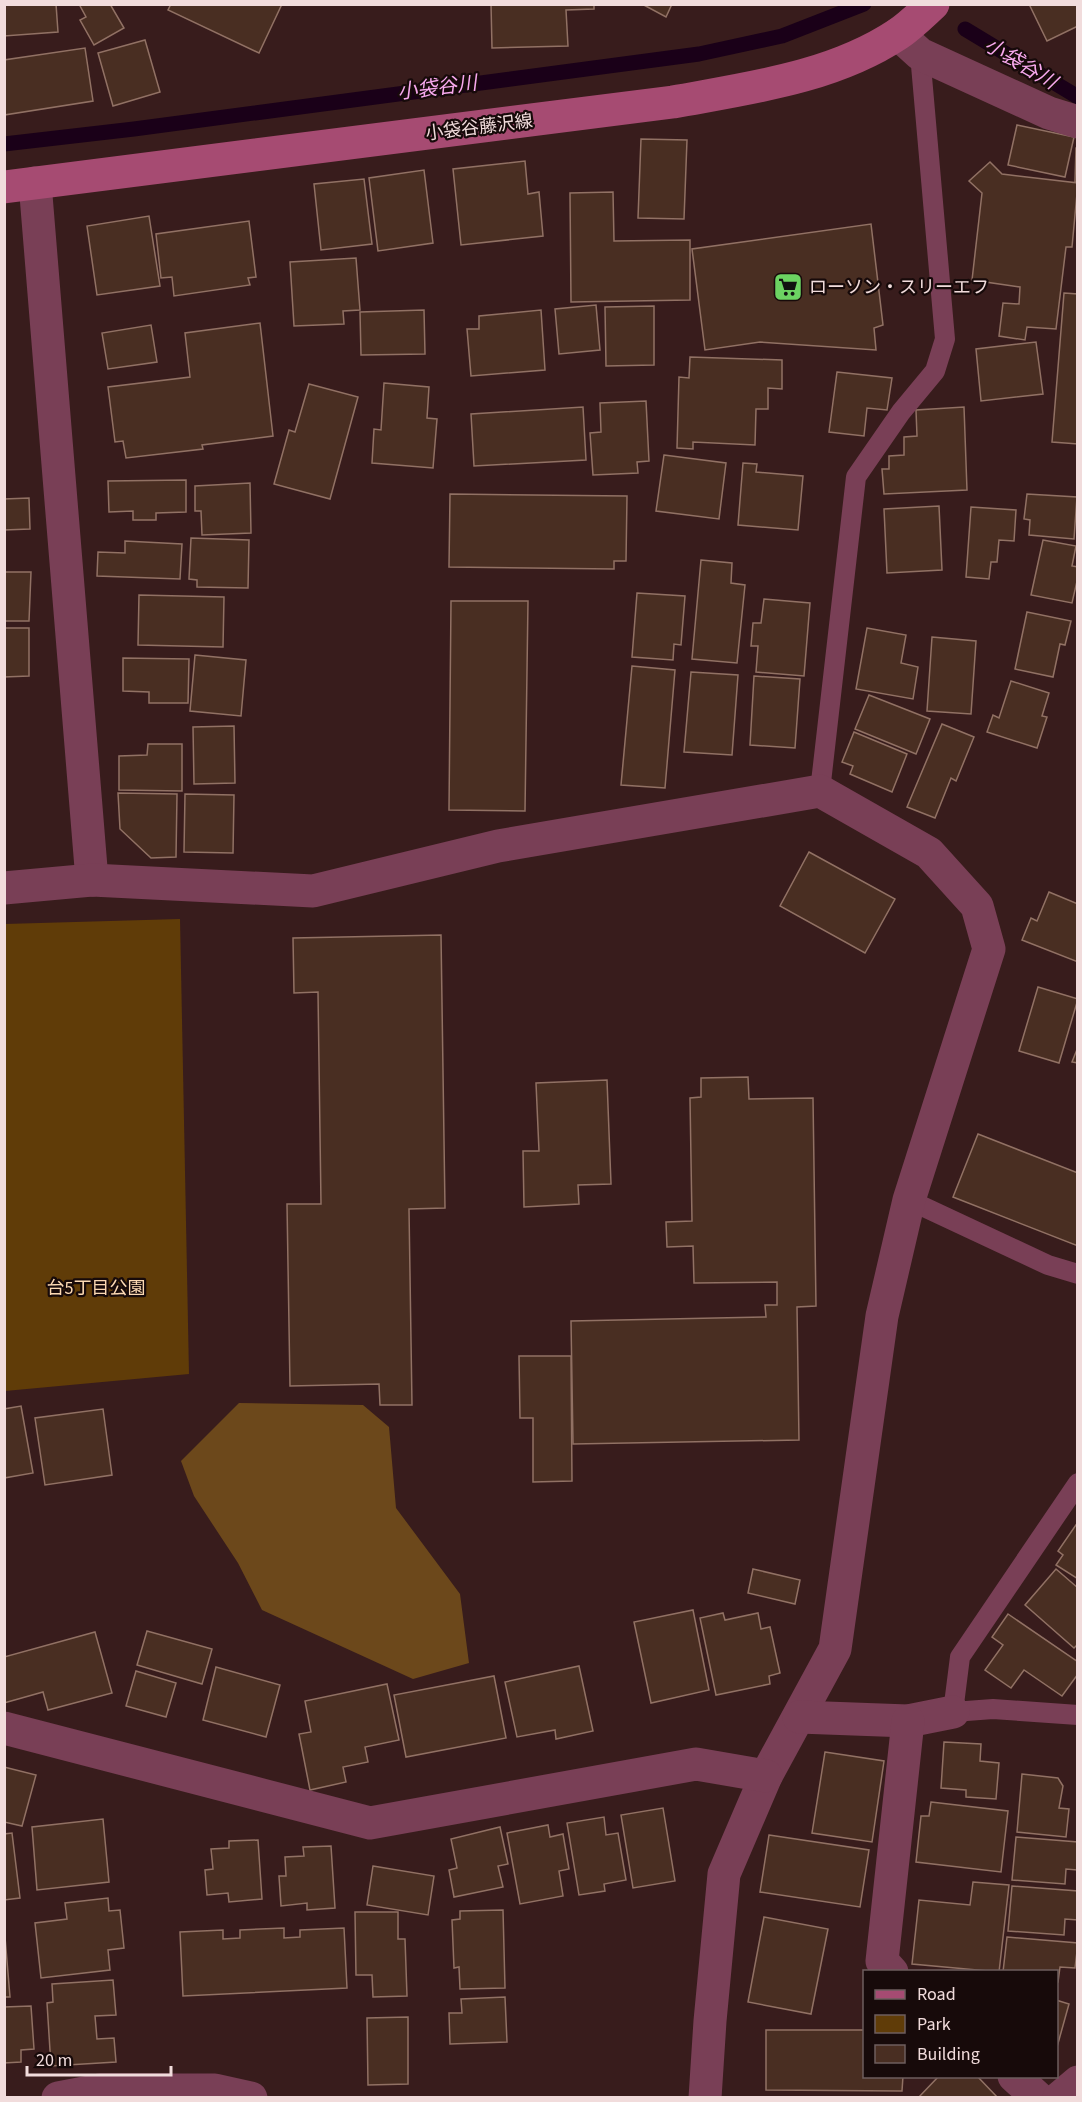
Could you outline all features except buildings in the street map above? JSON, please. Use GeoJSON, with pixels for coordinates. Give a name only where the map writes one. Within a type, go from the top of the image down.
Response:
{"type":"FeatureCollection","features":[{"type":"Feature","properties":{"kind":"main road","name":"小袋谷藤沢線"},"geometry":{"type":"LineString","coordinates":[[20,185],[672,102],[778,82],[909,44],[933,4]]}},
{"type":"Feature","properties":{"kind":"street"},"geometry":{"type":"LineString","coordinates":[[909,44],[1049,113],[1077,122]]}},
{"type":"Feature","properties":{"kind":"street"},"geometry":{"type":"LineString","coordinates":[[20,185],[92,880]]}},
{"type":"Feature","properties":{"kind":"street"},"geometry":{"type":"LineString","coordinates":[[4,888],[92,880],[313,891],[498,846],[820,791],[929,853],[977,906],[989,950],[909,1200],[882,1316],[835,1649],[766,1776],[724,1874],[705,2097]]}},
{"type":"Feature","properties":{"kind":"street"},"geometry":{"type":"LineString","coordinates":[[799,1717],[908,1721],[953,1712]]}},
{"type":"Feature","properties":{"kind":"street"},"geometry":{"type":"LineString","coordinates":[[891,1970],[882,1961],[908,1721]]}},
{"type":"Feature","properties":{"kind":"street"},"geometry":{"type":"LineString","coordinates":[[4,1728],[370,1823],[696,1764],[766,1776]]}},
{"type":"Feature","properties":{"kind":"street"},"geometry":{"type":"LineString","coordinates":[[1016,2078],[1038,2097]]}},
{"type":"Feature","properties":{"kind":"street"},"geometry":{"type":"LineString","coordinates":[[1059,2097],[1077,2082]]}},
{"type":"Feature","properties":{"kind":"street"},"geometry":{"type":"LineString","coordinates":[[58,2097],[100,2090],[215,2090],[251,2097]]}},
{"type":"Feature","properties":{"kind":"lane"},"geometry":{"type":"LineString","coordinates":[[820,791],[856,477],[901,412],[935,371],[945,339],[909,44]]}},
{"type":"Feature","properties":{"kind":"lane"},"geometry":{"type":"LineString","coordinates":[[909,1200],[1048,1265],[1077,1274]]}},
{"type":"Feature","properties":{"kind":"lane"},"geometry":{"type":"LineString","coordinates":[[1077,1483],[960,1657],[953,1712],[993,1709],[1077,1715]]}},
{"type":"Feature","properties":{"kind":"green space","name":"台5丁目公園"},"geometry":{"type":"Polygon","coordinates":[[[180,919],[189,1374],[5,1391],[5,924],[180,919]]]}},
{"type":"Feature","properties":{"kind":"shaded area"},"geometry":{"type":"Polygon","coordinates":[[[239,1403],[363,1405],[389,1427],[396,1508],[460,1594],[469,1663],[413,1679],[262,1610],[238,1563],[194,1496],[181,1461],[239,1403]]]}},
{"type":"Feature","properties":{"kind":"waterway","name":"小袋谷川"},"geometry":{"type":"LineString","coordinates":[[4,144],[134,129],[699,54],[782,36],[864,4]]}},
{"type":"Feature","properties":{"kind":"waterway","name":"小袋谷川"},"geometry":{"type":"LineString","coordinates":[[965,29],[1078,97]]}},
{"type":"Feature","properties":{"kind":"place","name":"ローソン・スリーエフ"},"geometry":{"type":"Point","coordinates":[788,287]}}]}
